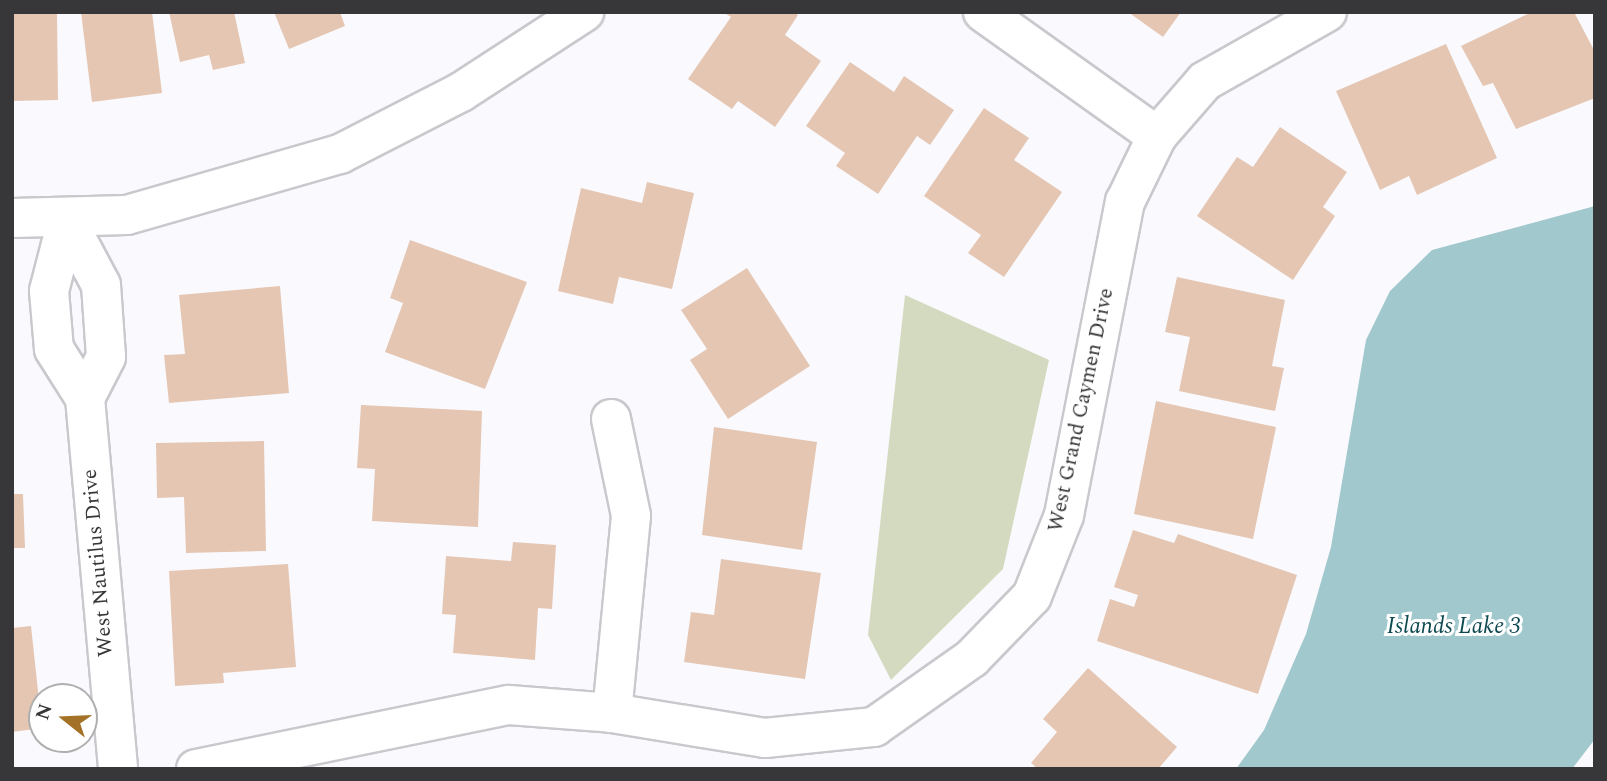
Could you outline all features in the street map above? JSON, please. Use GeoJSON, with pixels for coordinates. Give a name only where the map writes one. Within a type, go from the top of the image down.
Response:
{"type":"FeatureCollection","features":[{"type":"Feature","properties":{"kind":"street"},"geometry":{"type":"LineString","coordinates":[[12,218],[67,221],[139,212],[340,154],[461,92],[584,12]]}},
{"type":"Feature","properties":{"kind":"street"},"geometry":{"type":"LineString","coordinates":[[983,12],[1157,136]]}},
{"type":"Feature","properties":{"kind":"street","name":"West Grand Caymen Drive"},"geometry":{"type":"LineString","coordinates":[[196,769],[509,705],[612,713],[765,738],[874,727],[972,658],[1032,596],[1063,516],[1125,202],[1157,136],[1205,81],[1327,12]]}},
{"type":"Feature","properties":{"kind":"street"},"geometry":{"type":"LineString","coordinates":[[67,221],[101,285],[106,357],[85,398]]}},
{"type":"Feature","properties":{"kind":"street","name":"West Nautilus Drive"},"geometry":{"type":"LineString","coordinates":[[67,221],[49,291],[54,349],[85,398],[118,769]]}},
{"type":"Feature","properties":{"kind":"street"},"geometry":{"type":"LineString","coordinates":[[611,419],[631,516],[612,713]]}},
{"type":"Feature","properties":{"kind":"green space"},"geometry":{"type":"Polygon","coordinates":[[[905,295],[1049,360],[1003,569],[891,680],[868,635],[905,295]]]}},
{"type":"Feature","properties":{"kind":"water","name":"Islands Lake 3"},"geometry":{"type":"Polygon","coordinates":[[[1595,206],[1595,739],[1572,769],[1236,769],[1264,730],[1306,634],[1331,547],[1366,340],[1390,291],[1432,250],[1595,206]]]}},
{"type":"Feature","properties":{"kind":"building"},"geometry":{"type":"Polygon","coordinates":[[[12,12],[57,12],[58,100],[12,101],[12,12]]]}},
{"type":"Feature","properties":{"kind":"building"},"geometry":{"type":"Polygon","coordinates":[[[81,12],[152,12],[162,93],[92,102],[81,12]]]}},
{"type":"Feature","properties":{"kind":"building"},"geometry":{"type":"Polygon","coordinates":[[[169,12],[234,12],[245,63],[213,70],[209,55],[180,62],[169,12]]]}},
{"type":"Feature","properties":{"kind":"building"},"geometry":{"type":"Polygon","coordinates":[[[274,12],[340,12],[345,26],[289,49],[274,12]]]}},
{"type":"Feature","properties":{"kind":"building"},"geometry":{"type":"Polygon","coordinates":[[[723,12],[794,12],[798,15],[785,35],[821,61],[775,127],[738,101],[732,109],[688,79],[731,17],[723,12]]]}},
{"type":"Feature","properties":{"kind":"building"},"geometry":{"type":"Polygon","coordinates":[[[1128,12],[1181,12],[1163,37],[1128,12]]]}},
{"type":"Feature","properties":{"kind":"building"},"geometry":{"type":"Polygon","coordinates":[[[1532,12],[1574,12],[1595,52],[1595,98],[1516,129],[1493,83],[1483,86],[1461,46],[1532,12]]]}},
{"type":"Feature","properties":{"kind":"building"},"geometry":{"type":"Polygon","coordinates":[[[1446,44],[1497,158],[1417,195],[1409,176],[1380,190],[1336,91],[1446,44]]]}},
{"type":"Feature","properties":{"kind":"building"},"geometry":{"type":"Polygon","coordinates":[[[850,62],[894,92],[904,76],[954,110],[930,145],[917,136],[878,194],[836,166],[845,153],[806,126],[850,62]]]}},
{"type":"Feature","properties":{"kind":"building"},"geometry":{"type":"Polygon","coordinates":[[[984,108],[1029,138],[1014,160],[1062,192],[1004,277],[968,253],[981,235],[924,196],[984,108]]]}},
{"type":"Feature","properties":{"kind":"building"},"geometry":{"type":"Polygon","coordinates":[[[1280,127],[1347,172],[1323,207],[1335,216],[1293,280],[1197,216],[1237,157],[1253,167],[1280,127]]]}},
{"type":"Feature","properties":{"kind":"building"},"geometry":{"type":"Polygon","coordinates":[[[647,182],[694,193],[672,289],[619,277],[613,304],[558,291],[581,188],[642,203],[647,182]]]}},
{"type":"Feature","properties":{"kind":"building"},"geometry":{"type":"Polygon","coordinates":[[[410,240],[527,282],[485,389],[385,352],[403,303],[390,298],[410,240]]]}},
{"type":"Feature","properties":{"kind":"building"},"geometry":{"type":"Polygon","coordinates":[[[747,268],[810,366],[728,419],[690,360],[707,349],[681,310],[747,268]]]}},
{"type":"Feature","properties":{"kind":"building"},"geometry":{"type":"Polygon","coordinates":[[[1177,277],[1285,300],[1272,366],[1284,368],[1275,411],[1179,391],[1190,337],[1165,332],[1177,277]]]}},
{"type":"Feature","properties":{"kind":"building"},"geometry":{"type":"Polygon","coordinates":[[[280,286],[289,393],[169,403],[164,355],[185,354],[179,295],[280,286]]]}},
{"type":"Feature","properties":{"kind":"building"},"geometry":{"type":"Polygon","coordinates":[[[1156,401],[1276,427],[1253,539],[1134,514],[1156,401]]]}},
{"type":"Feature","properties":{"kind":"building"},"geometry":{"type":"Polygon","coordinates":[[[361,405],[482,411],[478,527],[372,521],[375,469],[357,468],[361,405]]]}},
{"type":"Feature","properties":{"kind":"building"},"geometry":{"type":"Polygon","coordinates":[[[714,427],[817,442],[802,550],[702,535],[714,427]]]}},
{"type":"Feature","properties":{"kind":"building"},"geometry":{"type":"Polygon","coordinates":[[[264,441],[266,551],[186,553],[184,497],[157,498],[156,443],[264,441]]]}},
{"type":"Feature","properties":{"kind":"building"},"geometry":{"type":"Polygon","coordinates":[[[12,494],[23,494],[25,548],[12,548],[12,494]]]}},
{"type":"Feature","properties":{"kind":"building"},"geometry":{"type":"Polygon","coordinates":[[[1133,530],[1174,543],[1178,534],[1297,575],[1258,694],[1097,641],[1110,599],[1134,607],[1138,595],[1114,587],[1133,530]]]}},
{"type":"Feature","properties":{"kind":"building"},"geometry":{"type":"Polygon","coordinates":[[[513,542],[556,545],[552,609],[538,608],[535,660],[453,653],[456,615],[442,614],[446,556],[511,561],[513,542]]]}},
{"type":"Feature","properties":{"kind":"building"},"geometry":{"type":"Polygon","coordinates":[[[721,559],[821,573],[805,679],[684,662],[691,612],[714,615],[721,559]]]}},
{"type":"Feature","properties":{"kind":"building"},"geometry":{"type":"Polygon","coordinates":[[[288,564],[296,667],[223,673],[224,683],[175,686],[169,571],[288,564]]]}},
{"type":"Feature","properties":{"kind":"building"},"geometry":{"type":"Polygon","coordinates":[[[31,626],[37,683],[28,683],[28,730],[12,732],[12,628],[31,626]]]}},
{"type":"Feature","properties":{"kind":"building"},"geometry":{"type":"Polygon","coordinates":[[[1088,668],[1177,747],[1158,769],[1038,769],[1031,763],[1057,732],[1043,719],[1088,668]]]}}]}
